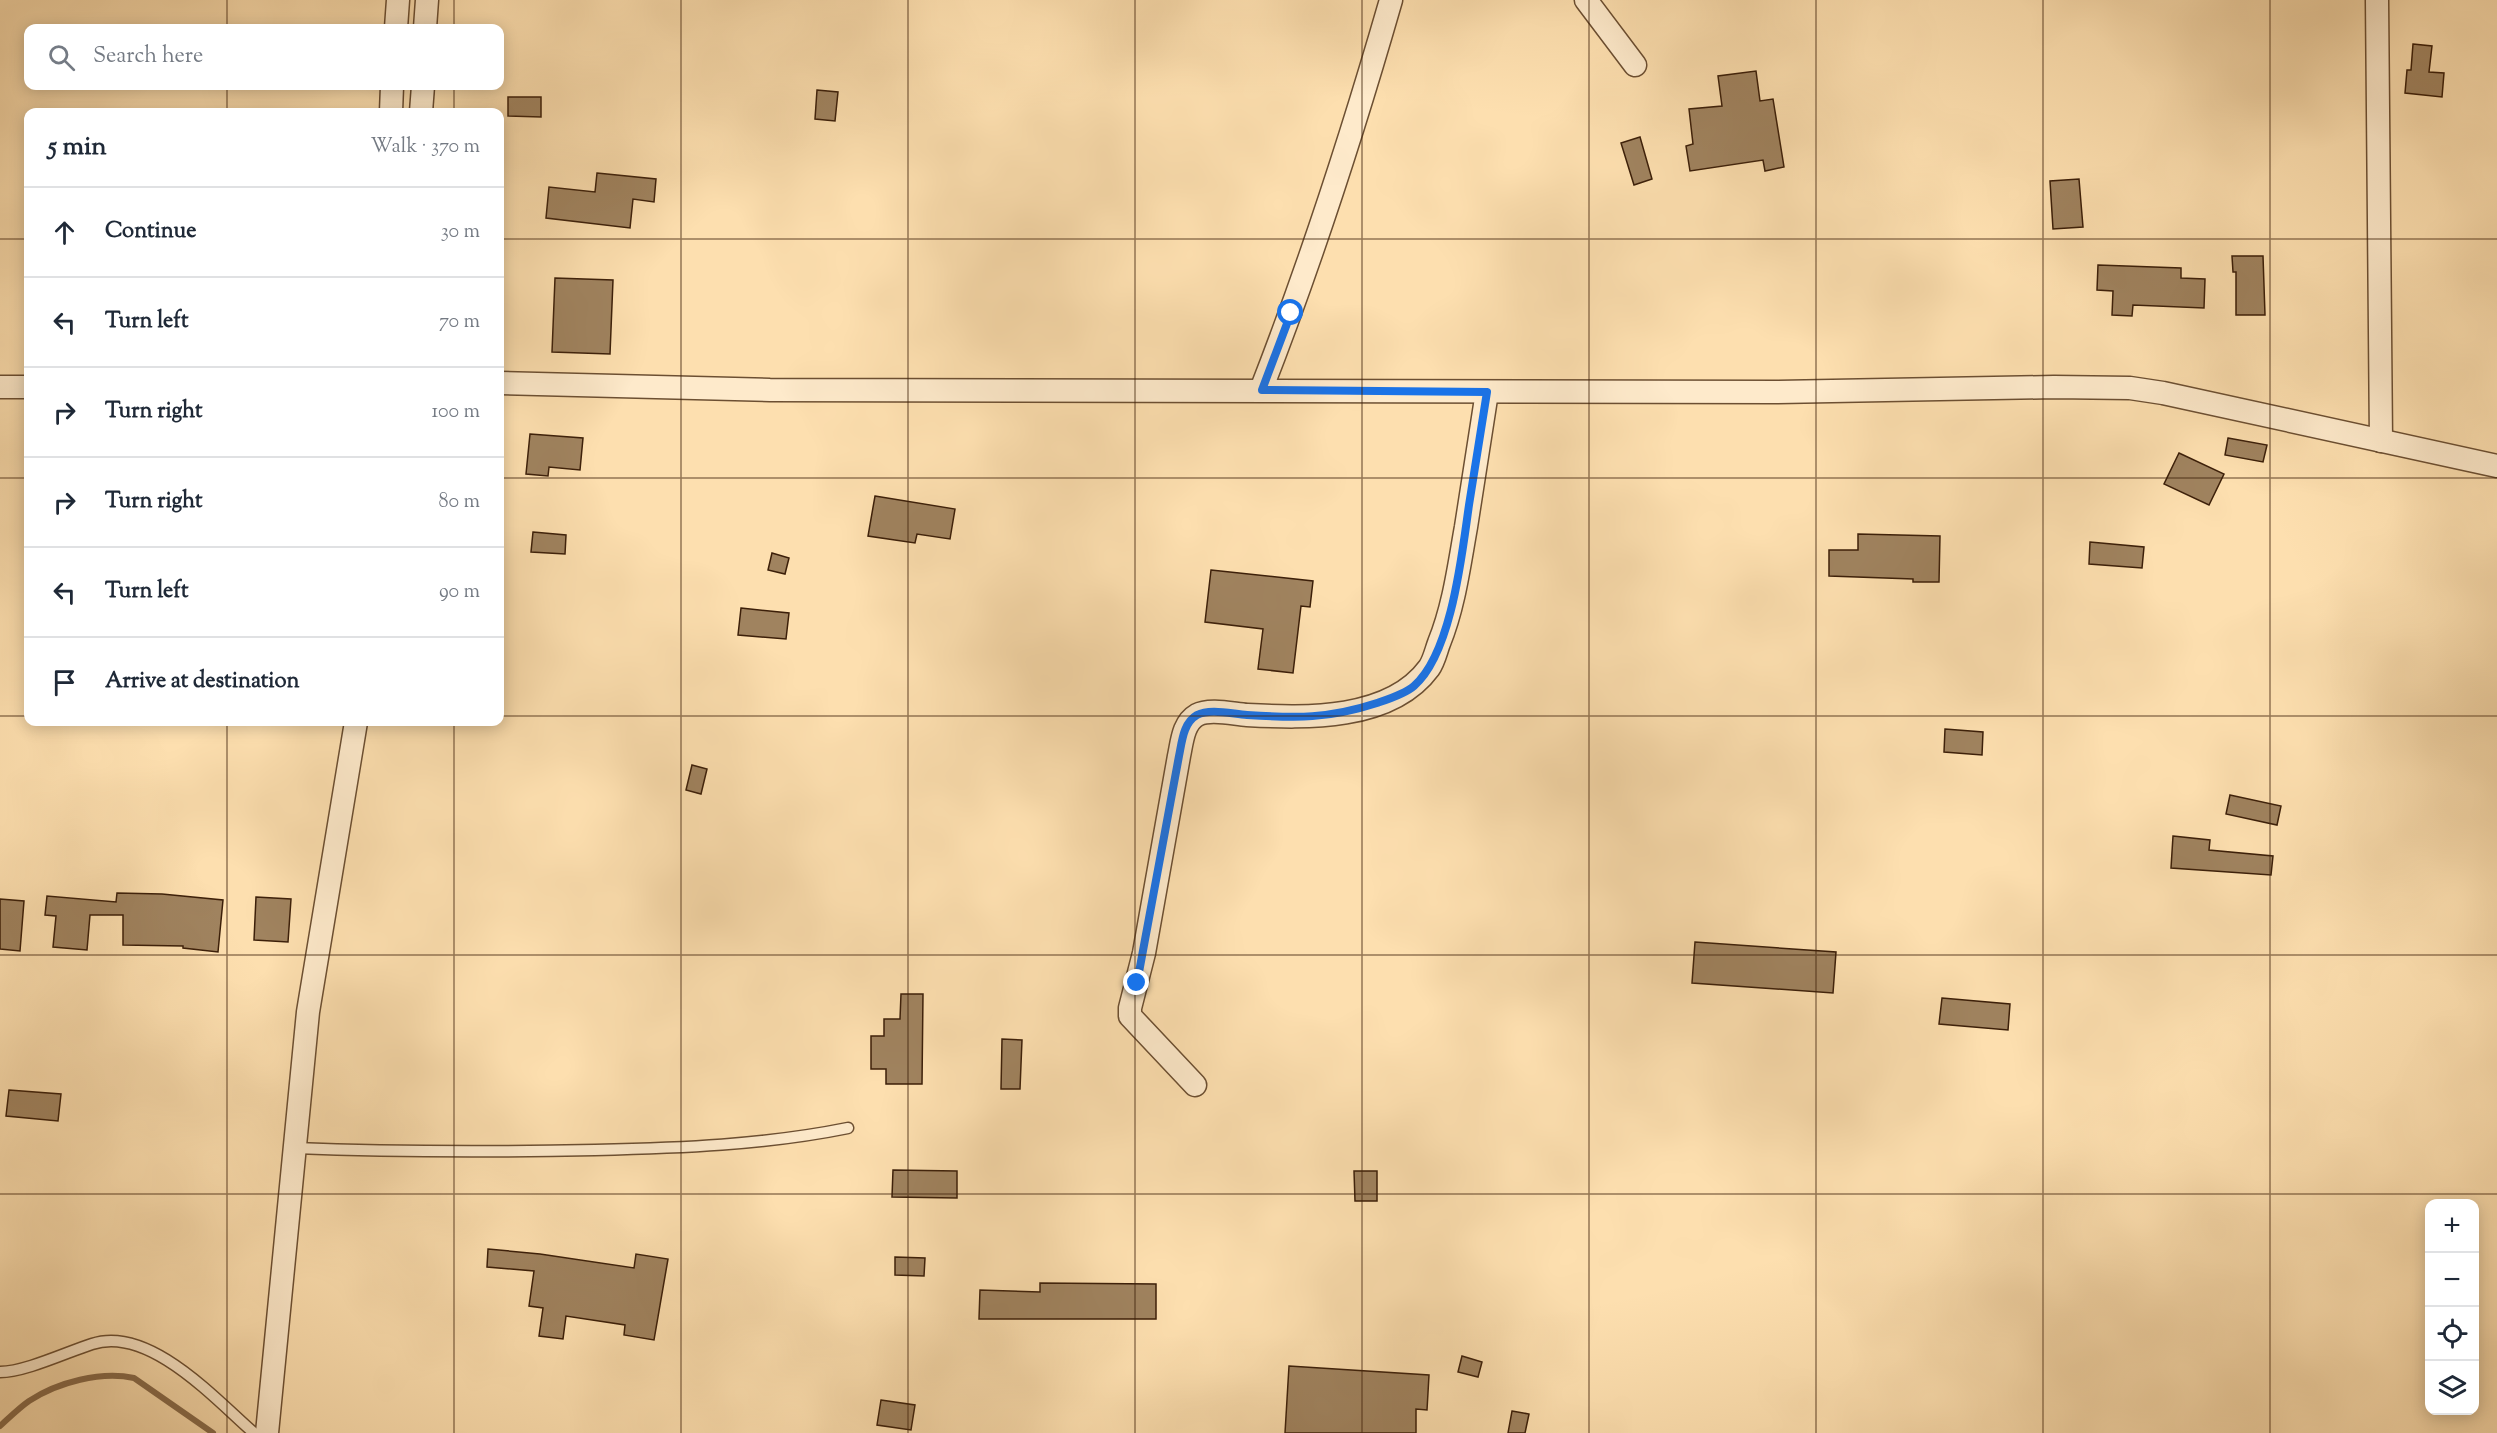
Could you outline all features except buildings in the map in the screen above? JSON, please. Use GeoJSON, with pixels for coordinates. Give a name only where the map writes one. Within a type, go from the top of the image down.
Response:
{"type":"FeatureCollection","features":[{"type":"Feature","properties":{"kind":"street"},"geometry":{"type":"LineString","coordinates":[[396,24],[398,0]]}},
{"type":"Feature","properties":{"kind":"street"},"geometry":{"type":"LineString","coordinates":[[425,24],[427,0]]}},
{"type":"Feature","properties":{"kind":"street"},"geometry":{"type":"LineString","coordinates":[[1262,390],[1326,210],[1391,0]]}},
{"type":"Feature","properties":{"kind":"street"},"geometry":{"type":"LineString","coordinates":[[1586,0],[1635,65]]}},
{"type":"Feature","properties":{"kind":"street"},"geometry":{"type":"LineString","coordinates":[[2377,0],[2381,441]]}},
{"type":"Feature","properties":{"kind":"street"},"geometry":{"type":"LineString","coordinates":[[390,108],[392,90]]}},
{"type":"Feature","properties":{"kind":"street"},"geometry":{"type":"LineString","coordinates":[[421,108],[423,90]]}},
{"type":"Feature","properties":{"kind":"street"},"geometry":{"type":"LineString","coordinates":[[504,383],[770,390],[1778,392],[2054,387],[2130,388],[2163,393],[2497,466]]}},
{"type":"Feature","properties":{"kind":"street"},"geometry":{"type":"LineString","coordinates":[[0,387],[24,387]]}},
{"type":"Feature","properties":{"kind":"street"},"geometry":{"type":"LineString","coordinates":[[1195,1085],[1130,1016],[1144,953],[1179,756],[1188,724],[1197,715],[1211,712],[1323,717],[1390,699],[1414,686],[1431,665],[1449,614],[1457,580],[1487,392]]}},
{"type":"Feature","properties":{"kind":"street"},"geometry":{"type":"LineString","coordinates":[[267,1433],[308,1012],[356,726]]}},
{"type":"Feature","properties":{"kind":"lane"},"geometry":{"type":"LineString","coordinates":[[295,1148],[424,1152],[685,1148],[769,1142],[848,1128]]}},
{"type":"Feature","properties":{"kind":"lane"},"geometry":{"type":"LineString","coordinates":[[0,1372],[96,1342],[113,1341],[148,1349],[171,1360],[254,1433]]}},
{"type":"Feature","properties":{"kind":"waterway"},"geometry":{"type":"LineString","coordinates":[[0,1426],[29,1401],[53,1388],[94,1377],[121,1376],[134,1378],[213,1433]]}},
{"type":"Feature","properties":{"kind":"route"},"geometry":{"type":"LineString","coordinates":[[1137,983],[1179,756],[1188,724],[1197,715],[1211,712],[1323,717],[1390,699],[1414,686],[1431,665],[1446,625],[1457,580],[1487,392],[1262,390],[1291,313]]}}]}
